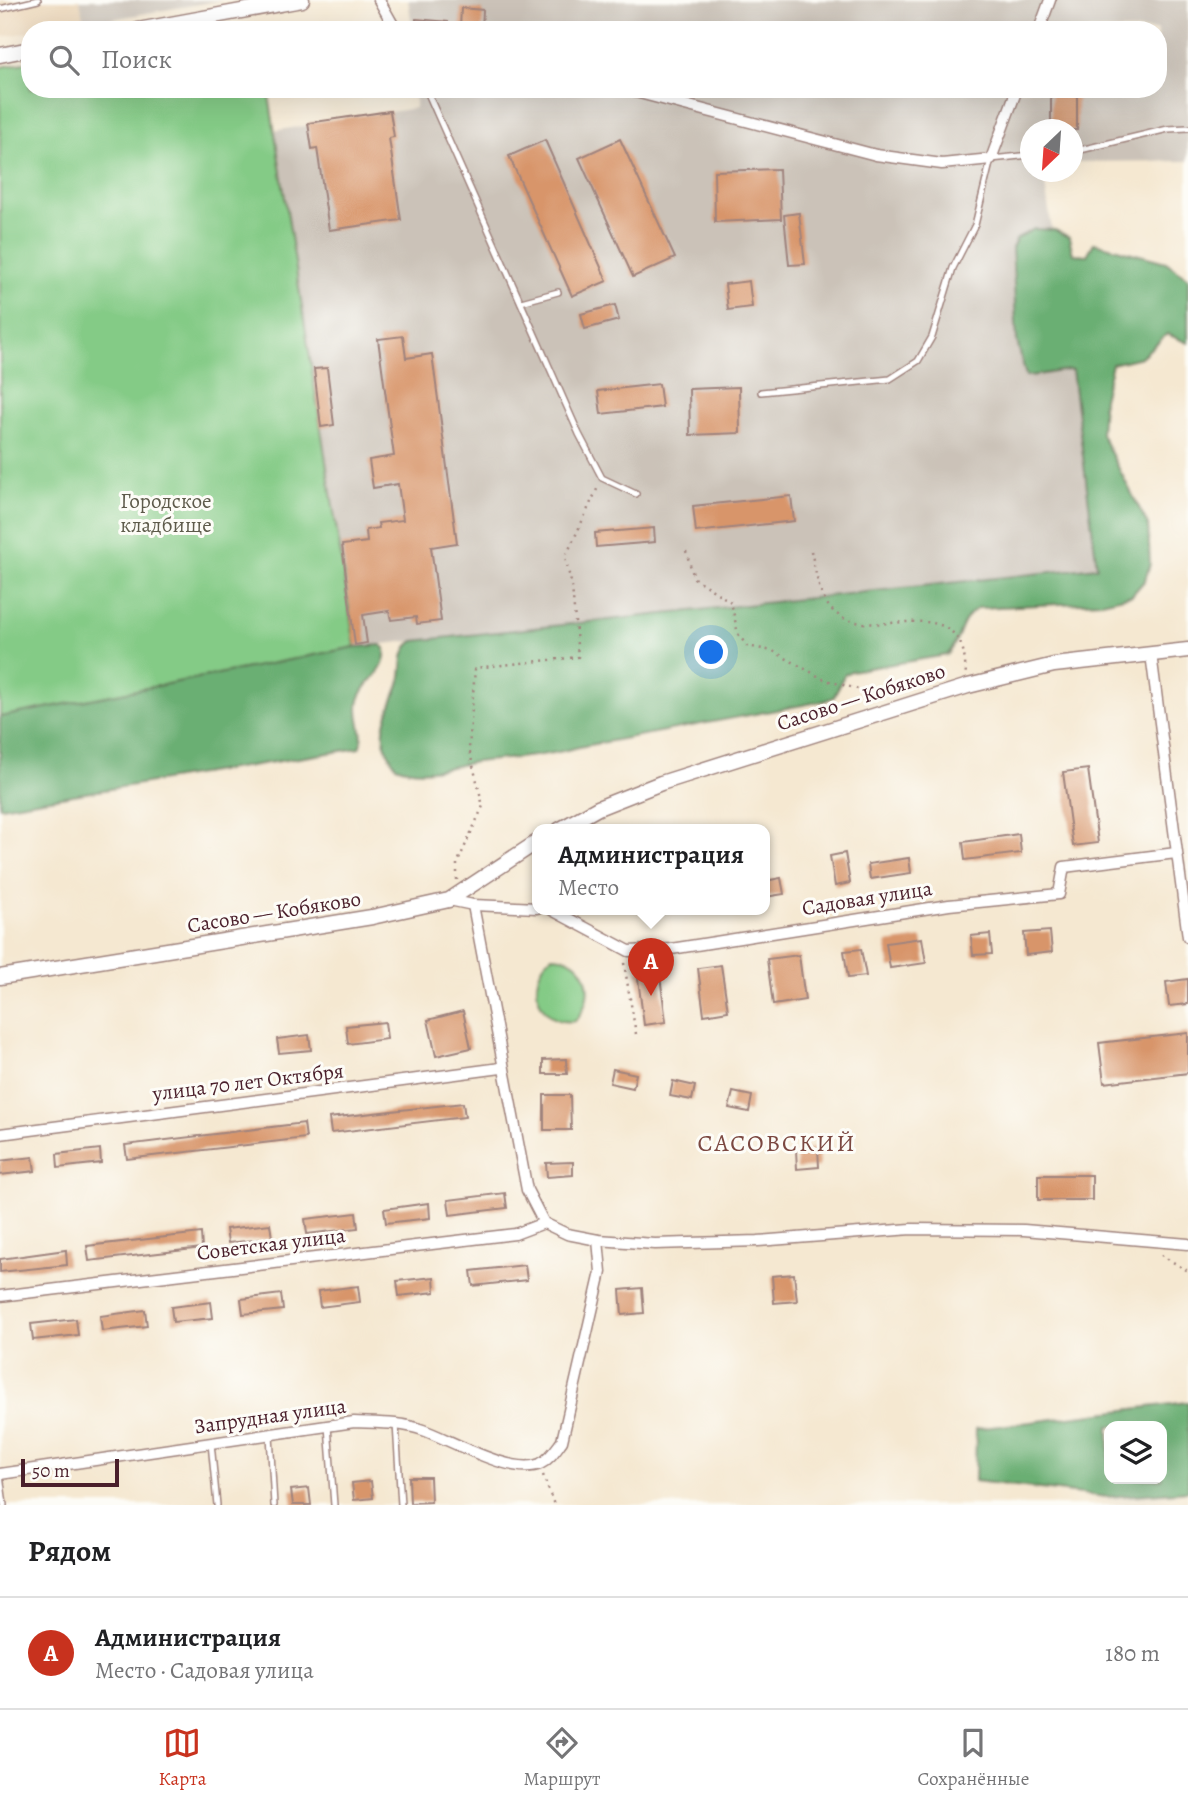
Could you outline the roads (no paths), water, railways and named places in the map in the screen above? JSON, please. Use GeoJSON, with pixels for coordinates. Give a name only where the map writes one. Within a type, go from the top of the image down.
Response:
{"type":"FeatureCollection","features":[{"type":"Feature","properties":{"kind":"street"},"geometry":{"type":"LineString","coordinates":[[187,21],[302,0]]}},
{"type":"Feature","properties":{"kind":"street"},"geometry":{"type":"LineString","coordinates":[[379,0],[391,21]]}},
{"type":"Feature","properties":{"kind":"street"},"geometry":{"type":"LineString","coordinates":[[1042,21],[1050,0]]}},
{"type":"Feature","properties":{"kind":"street"},"geometry":{"type":"LineString","coordinates":[[0,55],[21,52]]}},
{"type":"Feature","properties":{"kind":"street"},"geometry":{"type":"LineString","coordinates":[[658,98],[876,155],[942,164],[991,159],[1014,98]]}},
{"type":"Feature","properties":{"kind":"street","name":"Сасово — Кобяково"},"geometry":{"type":"LineString","coordinates":[[570,824],[598,808],[661,783],[968,685],[1054,665],[1188,650]]}},
{"type":"Feature","properties":{"kind":"street"},"geometry":{"type":"LineString","coordinates":[[1151,654],[1188,937]]}},
{"type":"Feature","properties":{"kind":"street","name":"Сасово — Кобяково"},"geometry":{"type":"LineString","coordinates":[[0,977],[372,917],[453,897],[532,845]]}},
{"type":"Feature","properties":{"kind":"street","name":"Садовая улица"},"geometry":{"type":"LineString","coordinates":[[561,915],[621,949],[671,949],[949,905],[1059,894],[1064,867],[1176,853]]}},
{"type":"Feature","properties":{"kind":"street"},"geometry":{"type":"LineString","coordinates":[[453,897],[473,905],[532,908]]}},
{"type":"Feature","properties":{"kind":"street"},"geometry":{"type":"LineString","coordinates":[[473,905],[527,1190],[544,1223],[567,1234],[598,1240],[655,1244],[758,1241],[911,1229],[1012,1230],[1188,1244]]}},
{"type":"Feature","properties":{"kind":"street","name":"улица 70 лет Октября"},"geometry":{"type":"LineString","coordinates":[[0,1134],[502,1068]]}},
{"type":"Feature","properties":{"kind":"street","name":"Советская улица"},"geometry":{"type":"LineString","coordinates":[[0,1296],[515,1234],[544,1223]]}},
{"type":"Feature","properties":{"kind":"street","name":"Запрудная улица"},"geometry":{"type":"LineString","coordinates":[[0,1474],[354,1422],[396,1424],[421,1429],[498,1461],[522,1466],[539,1464],[552,1455],[562,1441],[601,1272],[598,1240]]}},
{"type":"Feature","properties":{"kind":"lane"},"geometry":{"type":"LineString","coordinates":[[0,9],[38,0]]}},
{"type":"Feature","properties":{"kind":"lane"},"geometry":{"type":"LineString","coordinates":[[430,98],[579,435],[602,478],[636,494]]}},
{"type":"Feature","properties":{"kind":"lane"},"geometry":{"type":"LineString","coordinates":[[1083,150],[1168,129],[1188,128]]}},
{"type":"Feature","properties":{"kind":"lane"},"geometry":{"type":"LineString","coordinates":[[761,392],[890,379],[918,361],[932,337],[953,268],[975,225],[991,159],[1020,156]]}},
{"type":"Feature","properties":{"kind":"lane"},"geometry":{"type":"LineString","coordinates":[[520,302],[558,292]]}},
{"type":"Feature","properties":{"kind":"lane"},"geometry":{"type":"LineString","coordinates":[[396,1424],[401,1505]]}},
{"type":"Feature","properties":{"kind":"lane"},"geometry":{"type":"LineString","coordinates":[[328,1426],[334,1505]]}},
{"type":"Feature","properties":{"kind":"lane"},"geometry":{"type":"LineString","coordinates":[[270,1435],[274,1505]]}},
{"type":"Feature","properties":{"kind":"lane"},"geometry":{"type":"LineString","coordinates":[[211,1443],[217,1505]]}},
{"type":"Feature","properties":{"kind":"lane"},"geometry":{"type":"LineString","coordinates":[[0,1474],[4,1505]]}},
{"type":"Feature","properties":{"kind":"place","name":"Администрация"},"geometry":{"type":"Point","coordinates":[651,996]}},
{"type":"Feature","properties":{"kind":"district","name":"САСОВСКИЙ"},"geometry":{"type":"Point","coordinates":[777,1143]}},
{"type":"Feature","properties":{"kind":"park label","name":"Городское кладбище"},"geometry":{"type":"Point","coordinates":[166,513]}}]}
